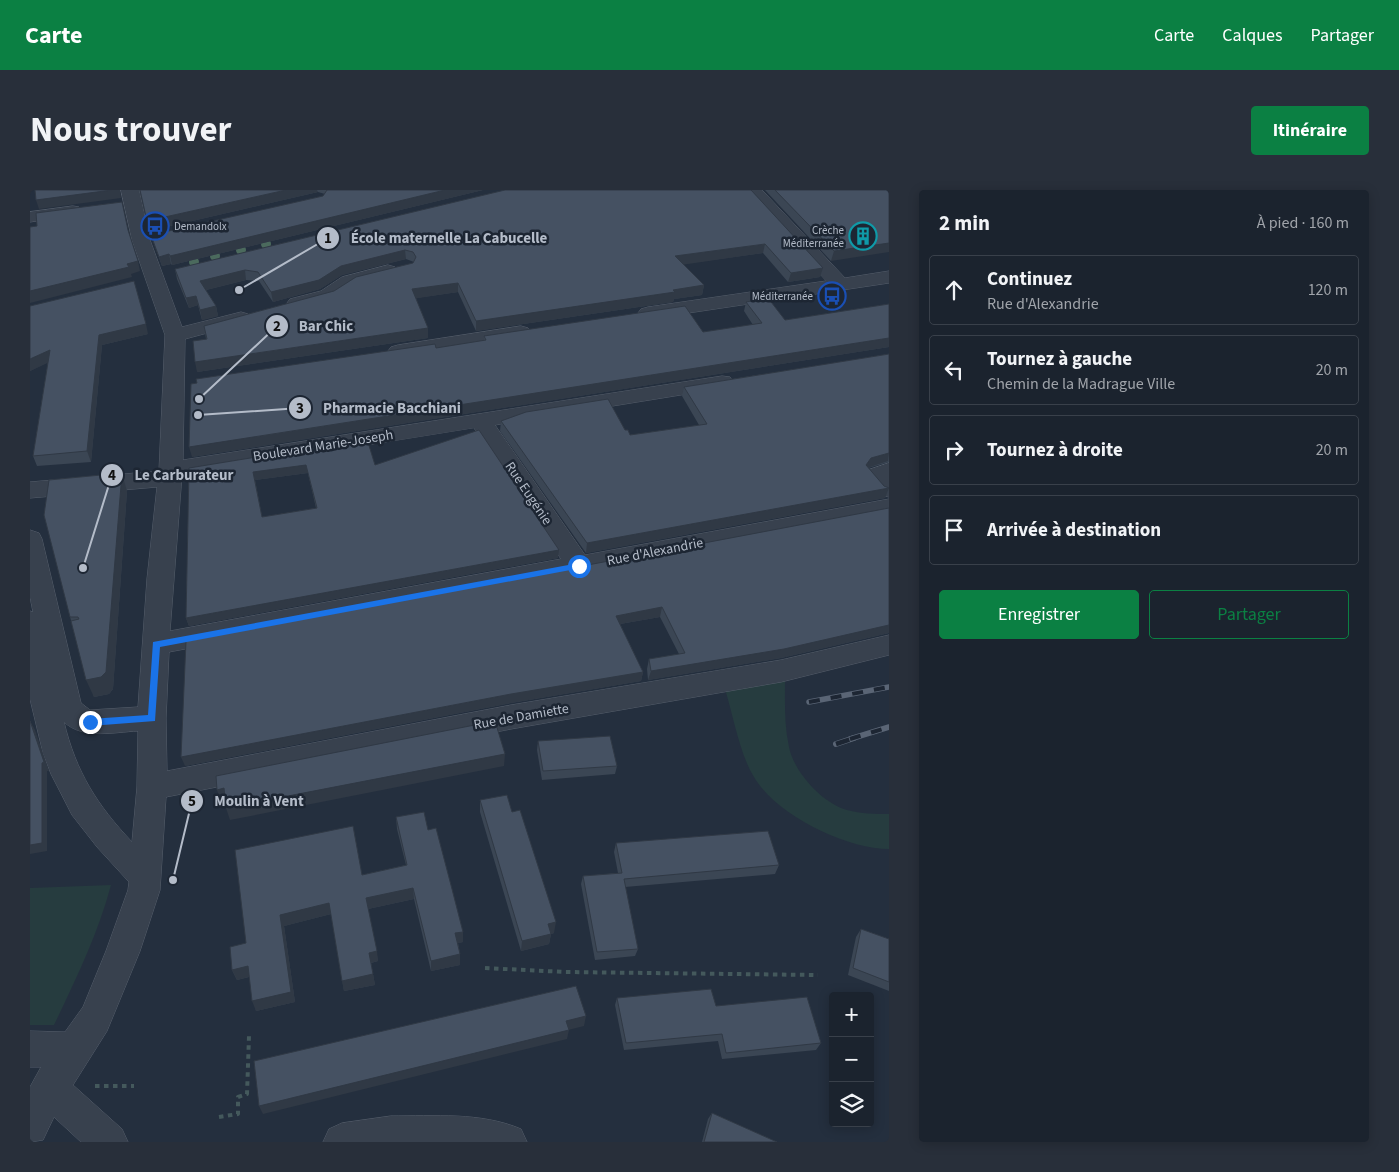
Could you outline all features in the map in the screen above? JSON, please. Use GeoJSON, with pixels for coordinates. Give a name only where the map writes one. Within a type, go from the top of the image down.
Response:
{"type":"FeatureCollection","features":[{"type":"Feature","properties":{"kind":"street"},"geometry":{"type":"LineString","coordinates":[[752,190],[840,284]]}},
{"type":"Feature","properties":{"kind":"street"},"geometry":{"type":"LineString","coordinates":[[30,1127],[49,1088],[96,1019],[124,951],[144,890],[152,787],[152,718],[160,579],[171,474],[184,383],[175,335],[155,279],[151,238],[127,200]]}},
{"type":"Feature","properties":{"kind":"street"},"geometry":{"type":"LineString","coordinates":[[30,217],[94,209]]}},
{"type":"Feature","properties":{"kind":"street"},"geometry":{"type":"LineString","coordinates":[[280,308],[328,295],[350,281],[406,267]]}},
{"type":"Feature","properties":{"kind":"street"},"geometry":{"type":"LineString","coordinates":[[135,284],[174,272]]}},
{"type":"Feature","properties":{"kind":"street"},"geometry":{"type":"LineString","coordinates":[[630,316],[889,277]]}},
{"type":"Feature","properties":{"kind":"street"},"geometry":{"type":"LineString","coordinates":[[175,335],[261,312]]}},
{"type":"Feature","properties":{"kind":"street"},"geometry":{"type":"LineString","coordinates":[[377,354],[543,329]]}},
{"type":"Feature","properties":{"kind":"street","name":"Boulevard Marie-Joseph"},"geometry":{"type":"LineString","coordinates":[[30,490],[171,474],[480,420],[743,379]]}},
{"type":"Feature","properties":{"kind":"street","name":"Rue Eugénie"},"geometry":{"type":"LineString","coordinates":[[480,420],[579,566]]}},
{"type":"Feature","properties":{"kind":"street"},"geometry":{"type":"LineString","coordinates":[[889,471],[876,475],[889,489]]}},
{"type":"Feature","properties":{"kind":"street","name":"Rue d'Alexandrie"},"geometry":{"type":"LineString","coordinates":[[156,644],[889,507]]}},
{"type":"Feature","properties":{"kind":"street"},"geometry":{"type":"LineString","coordinates":[[30,539],[68,709],[78,718],[90,722],[152,718]]}},
{"type":"Feature","properties":{"kind":"street"},"geometry":{"type":"LineString","coordinates":[[30,621],[52,739],[63,766],[77,795],[99,828],[145,877]]}},
{"type":"Feature","properties":{"kind":"street","name":"Rue de Damiette"},"geometry":{"type":"LineString","coordinates":[[152,787],[511,717],[781,671],[889,645]]}},
{"type":"Feature","properties":{"kind":"street"},"geometry":{"type":"LineString","coordinates":[[30,1049],[74,1050]]}},
{"type":"Feature","properties":{"kind":"street"},"geometry":{"type":"LineString","coordinates":[[49,1088],[109,1142]]}},
{"type":"Feature","properties":{"kind":"street"},"geometry":{"type":"LineString","coordinates":[[342,1142],[391,1135],[468,1135],[508,1142]]}},
{"type":"Feature","properties":{"kind":"path"},"geometry":{"type":"LineString","coordinates":[[485,968],[565,972],[818,975]]}},
{"type":"Feature","properties":{"kind":"path"},"geometry":{"type":"LineString","coordinates":[[219,1117],[238,1114],[238,1097],[247,1094],[249,1036]]}},
{"type":"Feature","properties":{"kind":"green space"},"geometry":{"type":"Polygon","coordinates":[[[785,678],[787,738],[792,757],[803,776],[828,801],[847,810],[873,814],[889,814],[889,849],[853,843],[814,827],[778,804],[764,791],[754,777],[741,746],[725,689],[785,678]]]}},
{"type":"Feature","properties":{"kind":"green space"},"geometry":{"type":"Polygon","coordinates":[[[111,885],[93,939],[54,1025],[30,1025],[30,888],[111,885]]]}},
{"type":"Feature","properties":{"kind":"building"},"geometry":{"type":"Polygon","coordinates":[[[35,190],[112,190],[36,200],[35,190]]]}},
{"type":"Feature","properties":{"kind":"building"},"geometry":{"type":"Polygon","coordinates":[[[140,190],[286,190],[147,221],[140,190]]]}},
{"type":"Feature","properties":{"kind":"building"},"geometry":{"type":"Polygon","coordinates":[[[327,190],[445,190],[170,256],[169,254],[159,257],[151,235],[323,196],[327,190]]]}},
{"type":"Feature","properties":{"kind":"building"},"geometry":{"type":"Polygon","coordinates":[[[505,190],[751,190],[823,268],[791,273],[765,244],[675,256],[704,285],[673,290],[675,292],[476,321],[458,283],[412,289],[428,328],[195,362],[193,341],[207,339],[204,326],[334,291],[356,277],[413,263],[416,257],[413,252],[405,250],[341,266],[319,280],[271,292],[258,272],[245,270],[200,281],[216,306],[200,310],[196,296],[186,298],[175,269],[505,190]]]}},
{"type":"Feature","properties":{"kind":"building"},"geometry":{"type":"Polygon","coordinates":[[[775,190],[889,190],[889,243],[834,251],[775,190]]]}},
{"type":"Feature","properties":{"kind":"building"},"geometry":{"type":"Polygon","coordinates":[[[122,202],[128,230],[138,261],[127,264],[129,267],[30,291],[30,227],[37,226],[36,213],[122,202]]]}},
{"type":"Feature","properties":{"kind":"building"},"geometry":{"type":"Polygon","coordinates":[[[134,281],[146,324],[99,335],[87,451],[33,456],[50,350],[30,359],[30,306],[134,281]]]}},
{"type":"Feature","properties":{"kind":"building"},"geometry":{"type":"Polygon","coordinates":[[[768,298],[785,320],[889,304],[889,338],[189,447],[191,384],[197,383],[196,379],[435,344],[436,348],[486,340],[484,336],[685,306],[703,332],[762,323],[746,302],[768,298]]]}},
{"type":"Feature","properties":{"kind":"building"},"geometry":{"type":"Polygon","coordinates":[[[889,354],[889,453],[871,458],[866,465],[884,486],[889,488],[587,543],[501,421],[526,412],[608,399],[625,430],[628,430],[630,435],[707,424],[684,387],[889,354]]]}},
{"type":"Feature","properties":{"kind":"building"},"geometry":{"type":"Polygon","coordinates":[[[479,430],[559,550],[186,618],[189,468],[367,439],[375,465],[479,430]],[[306,465],[253,472],[262,517],[317,508],[306,465]]]}},
{"type":"Feature","properties":{"kind":"building"},"geometry":{"type":"Polygon","coordinates":[[[122,473],[106,672],[101,677],[86,680],[71,621],[79,619],[78,617],[70,617],[44,515],[49,480],[122,473]]]}},
{"type":"Feature","properties":{"kind":"building"},"geometry":{"type":"Polygon","coordinates":[[[889,508],[889,625],[784,649],[651,671],[649,659],[685,653],[662,607],[616,616],[643,672],[511,694],[181,757],[186,641],[889,508]]]}},
{"type":"Feature","properties":{"kind":"building"},"geometry":{"type":"Polygon","coordinates":[[[30,721],[44,762],[42,763],[42,843],[30,845],[30,721]]]}},
{"type":"Feature","properties":{"kind":"building"},"geometry":{"type":"Polygon","coordinates":[[[495,721],[505,754],[226,808],[224,788],[217,790],[216,776],[495,721]]]}},
{"type":"Feature","properties":{"kind":"building"},"geometry":{"type":"Polygon","coordinates":[[[610,736],[617,766],[543,771],[538,741],[610,736]]]}},
{"type":"Feature","properties":{"kind":"building"},"geometry":{"type":"Polygon","coordinates":[[[507,795],[512,812],[520,810],[556,922],[548,924],[551,934],[522,941],[480,800],[507,795]]]}},
{"type":"Feature","properties":{"kind":"building"},"geometry":{"type":"Polygon","coordinates":[[[424,812],[428,830],[436,828],[463,932],[455,933],[460,954],[431,961],[413,888],[366,898],[377,951],[369,953],[373,974],[342,981],[329,903],[280,915],[291,992],[252,1001],[248,966],[232,970],[230,947],[246,943],[235,850],[353,826],[362,875],[407,865],[396,817],[424,812]]]}},
{"type":"Feature","properties":{"kind":"building"},"geometry":{"type":"Polygon","coordinates":[[[768,831],[779,865],[624,879],[638,949],[597,952],[583,876],[622,873],[616,843],[768,831]]]}},
{"type":"Feature","properties":{"kind":"building"},"geometry":{"type":"Polygon","coordinates":[[[861,929],[889,939],[889,982],[853,968],[861,929]]]}},
{"type":"Feature","properties":{"kind":"building"},"geometry":{"type":"Polygon","coordinates":[[[576,986],[586,1016],[566,1021],[569,1030],[259,1106],[254,1061],[576,986]]]}},
{"type":"Feature","properties":{"kind":"building"},"geometry":{"type":"Polygon","coordinates":[[[711,989],[716,1006],[807,997],[821,1043],[726,1053],[722,1034],[626,1043],[617,998],[711,989]]]}},
{"type":"Feature","properties":{"kind":"building"},"geometry":{"type":"Polygon","coordinates":[[[712,1113],[777,1142],[704,1142],[712,1113]]]}},
{"type":"Feature","properties":{"kind":"railway"},"geometry":{"type":"LineString","coordinates":[[809,702],[889,687]]}},
{"type":"Feature","properties":{"kind":"railway"},"geometry":{"type":"LineString","coordinates":[[850,739],[889,727]]}},
{"type":"Feature","properties":{"kind":"railway"},"geometry":{"type":"LineString","coordinates":[[836,744],[854,738]]}},
{"type":"Feature","properties":{"kind":"place","name":"Demandolx"},"geometry":{"type":"Point","coordinates":[155,226]}},
{"type":"Feature","properties":{"kind":"place","name":"Crèche Méditerranée"},"geometry":{"type":"Point","coordinates":[863,236]}},
{"type":"Feature","properties":{"kind":"place","name":"École maternelle La Cabucelle"},"geometry":{"type":"Point","coordinates":[239,290]}},
{"type":"Feature","properties":{"kind":"place","name":"Méditerranée"},"geometry":{"type":"Point","coordinates":[832,296]}},
{"type":"Feature","properties":{"kind":"place","name":"Bar Chic"},"geometry":{"type":"Point","coordinates":[199,399]}},
{"type":"Feature","properties":{"kind":"place","name":"Pharmacie Bacchiani"},"geometry":{"type":"Point","coordinates":[198,415]}},
{"type":"Feature","properties":{"kind":"place","name":"Le Carburateur"},"geometry":{"type":"Point","coordinates":[83,568]}},
{"type":"Feature","properties":{"kind":"place","name":"Moulin à Vent"},"geometry":{"type":"Point","coordinates":[173,880]}},
{"type":"Feature","properties":{"kind":"route"},"geometry":{"type":"LineString","coordinates":[[90,722],[152,718],[156,644],[579,566]]}}]}
